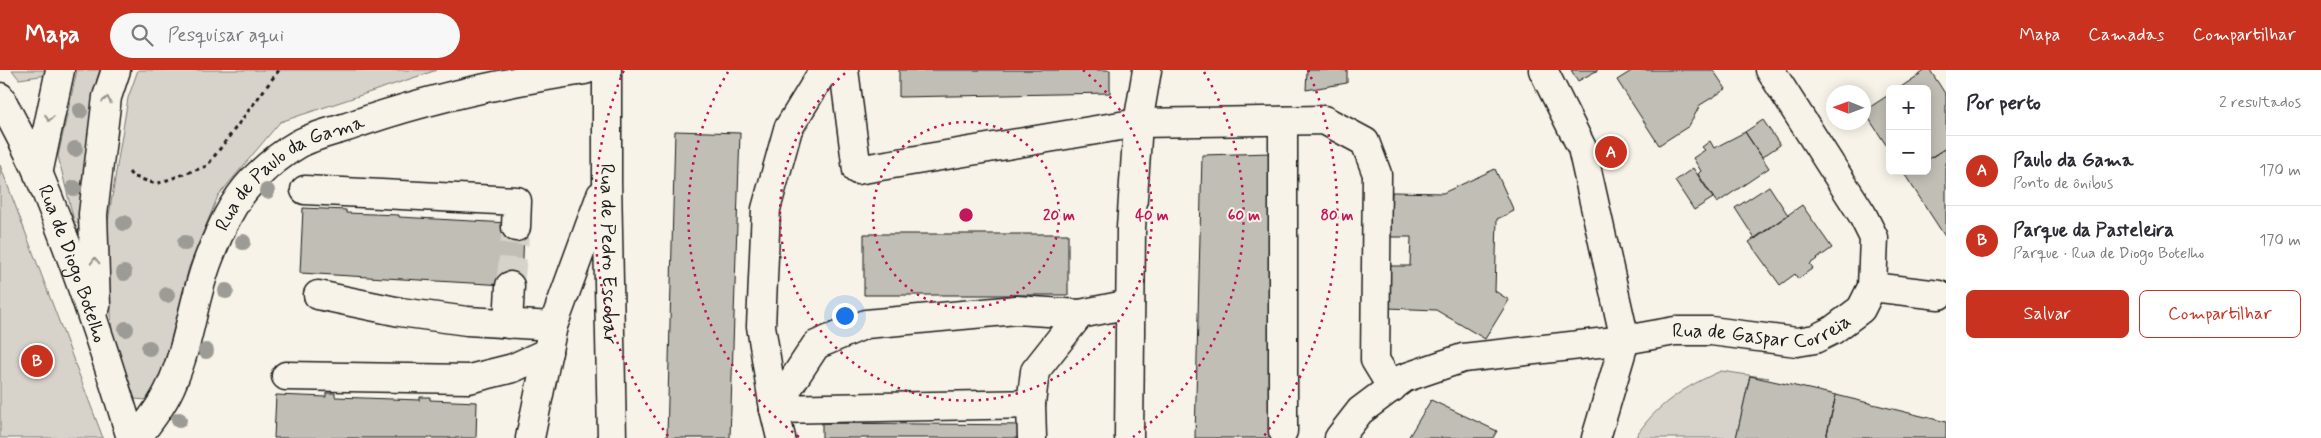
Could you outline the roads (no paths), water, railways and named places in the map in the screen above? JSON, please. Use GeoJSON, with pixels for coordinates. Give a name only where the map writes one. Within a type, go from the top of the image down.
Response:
{"type":"FeatureCollection","features":[{"type":"Feature","properties":{"kind":"street"},"geometry":{"type":"LineString","coordinates":[[38,174],[60,70]]}},
{"type":"Feature","properties":{"kind":"street"},"geometry":{"type":"LineString","coordinates":[[97,328],[93,214],[107,97],[116,70]]}},
{"type":"Feature","properties":{"kind":"street","name":"Rua de Paulo da Gama"},"geometry":{"type":"LineString","coordinates":[[136,438],[155,414],[173,383],[185,346],[198,290],[208,259],[224,223],[235,202],[252,180],[274,160],[298,144],[391,111],[518,80],[585,70]]}},
{"type":"Feature","properties":{"kind":"street","name":"Rua de Pedro Escobar"},"geometry":{"type":"LineString","coordinates":[[608,70],[606,180],[612,438]]}},
{"type":"Feature","properties":{"kind":"street"},"geometry":{"type":"LineString","coordinates":[[781,438],[774,409],[761,326],[766,209],[788,129],[824,70]]}},
{"type":"Feature","properties":{"kind":"street"},"geometry":{"type":"LineString","coordinates":[[844,70],[857,170],[1138,123],[1324,120],[1365,142],[1377,174],[1375,360],[1392,388]]}},
{"type":"Feature","properties":{"kind":"street"},"geometry":{"type":"LineString","coordinates":[[1129,438],[1131,228],[1138,123],[1147,70]]}},
{"type":"Feature","properties":{"kind":"street"},"geometry":{"type":"LineString","coordinates":[[1543,70],[1582,148],[1625,340],[1596,438]]}},
{"type":"Feature","properties":{"kind":"street","name":"Rua de Gaspar Correia"},"geometry":{"type":"LineString","coordinates":[[1339,438],[1360,411],[1404,378],[1464,358],[1625,340],[1675,332],[1711,330],[1797,342],[1815,339],[1833,330],[1861,309],[1872,287],[1874,238],[1862,214],[1770,70]]}},
{"type":"Feature","properties":{"kind":"street","name":"Rua de Diogo Botelho"},"geometry":{"type":"LineString","coordinates":[[0,97],[38,174],[97,328],[131,438]]}},
{"type":"Feature","properties":{"kind":"street"},"geometry":{"type":"LineString","coordinates":[[1283,121],[1283,431]]}},
{"type":"Feature","properties":{"kind":"street"},"geometry":{"type":"LineString","coordinates":[[530,438],[554,326],[606,180]]}},
{"type":"Feature","properties":{"kind":"street"},"geometry":{"type":"LineString","coordinates":[[305,190],[517,201],[516,227]]}},
{"type":"Feature","properties":{"kind":"street"},"geometry":{"type":"LineString","coordinates":[[508,324],[510,286]]}},
{"type":"Feature","properties":{"kind":"street"},"geometry":{"type":"LineString","coordinates":[[1872,287],[1939,295]]}},
{"type":"Feature","properties":{"kind":"street"},"geometry":{"type":"LineString","coordinates":[[318,295],[400,312],[467,321],[554,326]]}},
{"type":"Feature","properties":{"kind":"street"},"geometry":{"type":"LineString","coordinates":[[774,409],[816,345],[866,324],[1016,310],[1080,314],[1130,304]]}},
{"type":"Feature","properties":{"kind":"street"},"geometry":{"type":"LineString","coordinates":[[1032,438],[1031,404],[1035,371],[1080,314]]}},
{"type":"Feature","properties":{"kind":"street"},"geometry":{"type":"LineString","coordinates":[[286,376],[469,379],[512,368],[548,352]]}},
{"type":"Feature","properties":{"kind":"street"},"geometry":{"type":"LineString","coordinates":[[774,409],[1031,404]]}},
{"type":"Feature","properties":{"kind":"tunnel"},"geometry":{"type":"LineString","coordinates":[[510,286],[516,227]]}},
{"type":"Feature","properties":{"kind":"place","name":"Paulo da Gama"},"geometry":{"type":"Point","coordinates":[1611,152]}},
{"type":"Feature","properties":{"kind":"place","name":"Parque da Pasteleira"},"geometry":{"type":"Point","coordinates":[37,361]}}]}
